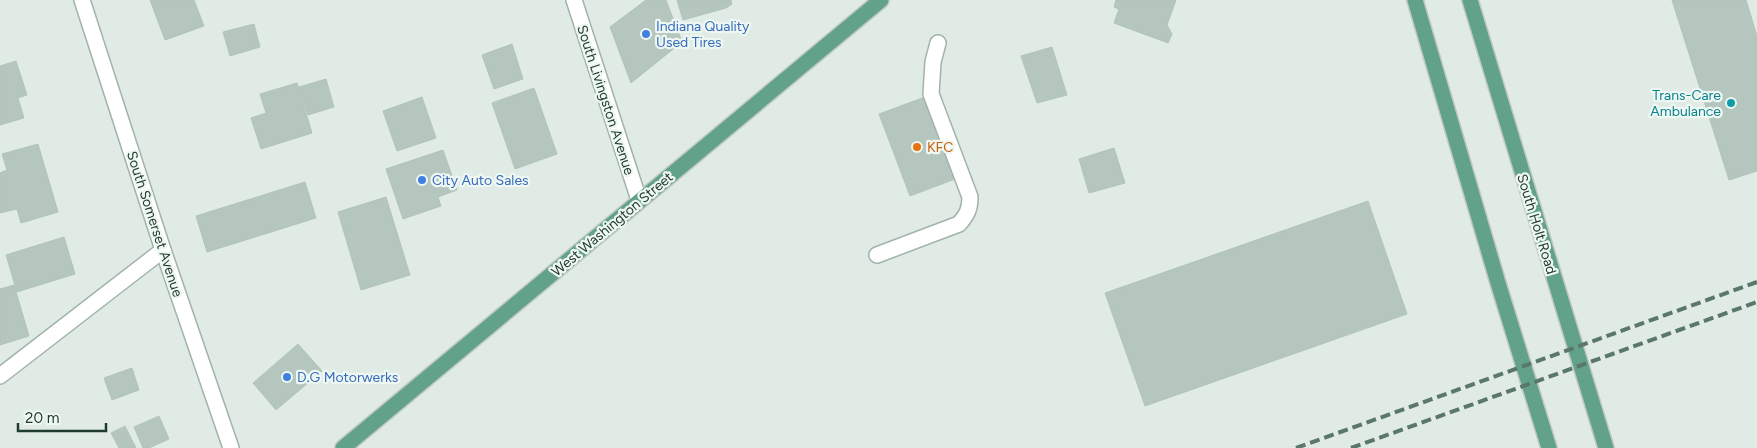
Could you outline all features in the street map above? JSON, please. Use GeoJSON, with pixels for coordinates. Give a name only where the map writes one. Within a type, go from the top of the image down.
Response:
{"type":"FeatureCollection","features":[{"type":"Feature","properties":{"kind":"main road","name":"West Washington Street"},"geometry":{"type":"LineString","coordinates":[[343,448],[881,0]]}},
{"type":"Feature","properties":{"kind":"main road"},"geometry":{"type":"LineString","coordinates":[[1415,0],[1498,283],[1549,448]]}},
{"type":"Feature","properties":{"kind":"main road","name":"South Holt Road"},"geometry":{"type":"LineString","coordinates":[[1470,0],[1606,448]]}},
{"type":"Feature","properties":{"kind":"street","name":"South Somerset Avenue"},"geometry":{"type":"LineString","coordinates":[[82,0],[163,250],[231,448]]}},
{"type":"Feature","properties":{"kind":"street","name":"South Livingston Avenue"},"geometry":{"type":"LineString","coordinates":[[574,0],[639,200]]}},
{"type":"Feature","properties":{"kind":"street"},"geometry":{"type":"LineString","coordinates":[[877,255],[959,224],[966,216],[970,207],[970,197],[931,94],[933,62],[938,43]]}},
{"type":"Feature","properties":{"kind":"street"},"geometry":{"type":"LineString","coordinates":[[0,376],[163,250]]}},
{"type":"Feature","properties":{"kind":"building"},"geometry":{"type":"Polygon","coordinates":[[[150,0],[194,0],[204,26],[165,40],[150,0]]]}},
{"type":"Feature","properties":{"kind":"building","name":"Indiana Quality Used Tires"},"geometry":{"type":"Polygon","coordinates":[[[646,0],[666,0],[682,42],[631,83],[610,27],[646,0]]]}},
{"type":"Feature","properties":{"kind":"building"},"geometry":{"type":"Polygon","coordinates":[[[677,0],[731,0],[732,4],[726,8],[683,20],[677,0]]]}},
{"type":"Feature","properties":{"kind":"building"},"geometry":{"type":"Polygon","coordinates":[[[1116,0],[1176,0],[1167,25],[1172,34],[1168,43],[1114,23],[1119,9],[1114,7],[1116,0]]]}},
{"type":"Feature","properties":{"kind":"building","name":"Trans-Care Ambulance"},"geometry":{"type":"Polygon","coordinates":[[[1672,0],[1746,0],[1757,36],[1757,171],[1729,180],[1672,0]]]}},
{"type":"Feature","properties":{"kind":"building"},"geometry":{"type":"Polygon","coordinates":[[[254,24],[260,47],[230,56],[223,32],[254,24]]]}},
{"type":"Feature","properties":{"kind":"building"},"geometry":{"type":"Polygon","coordinates":[[[512,44],[523,79],[494,89],[482,55],[512,44]]]}},
{"type":"Feature","properties":{"kind":"building"},"geometry":{"type":"Polygon","coordinates":[[[1052,47],[1067,95],[1037,103],[1021,56],[1052,47]]]}},
{"type":"Feature","properties":{"kind":"building"},"geometry":{"type":"Polygon","coordinates":[[[16,61],[27,95],[18,98],[24,118],[0,125],[0,66],[16,61]]]}},
{"type":"Feature","properties":{"kind":"building"},"geometry":{"type":"Polygon","coordinates":[[[326,79],[334,107],[308,115],[299,87],[326,79]]]}},
{"type":"Feature","properties":{"kind":"building"},"geometry":{"type":"Polygon","coordinates":[[[297,83],[312,133],[261,149],[251,118],[266,113],[260,94],[297,83]]]}},
{"type":"Feature","properties":{"kind":"building"},"geometry":{"type":"Polygon","coordinates":[[[534,88],[557,154],[515,169],[492,103],[534,88]]]}},
{"type":"Feature","properties":{"kind":"building"},"geometry":{"type":"Polygon","coordinates":[[[422,97],[436,138],[397,151],[383,111],[422,97]]]}},
{"type":"Feature","properties":{"kind":"building","name":"KFC"},"geometry":{"type":"Polygon","coordinates":[[[925,97],[955,179],[910,196],[879,114],[925,97]]]}},
{"type":"Feature","properties":{"kind":"building"},"geometry":{"type":"Polygon","coordinates":[[[38,144],[58,212],[21,223],[17,209],[0,213],[0,173],[7,170],[2,154],[38,144]]]}},
{"type":"Feature","properties":{"kind":"building"},"geometry":{"type":"Polygon","coordinates":[[[1114,148],[1125,183],[1089,193],[1079,159],[1114,148]]]}},
{"type":"Feature","properties":{"kind":"building","name":"City Auto Sales"},"geometry":{"type":"Polygon","coordinates":[[[443,150],[457,190],[438,197],[441,206],[403,219],[386,169],[443,150]]]}},
{"type":"Feature","properties":{"kind":"building"},"geometry":{"type":"Polygon","coordinates":[[[305,182],[316,218],[207,252],[196,216],[305,182]]]}},
{"type":"Feature","properties":{"kind":"building"},"geometry":{"type":"Polygon","coordinates":[[[386,197],[410,275],[361,290],[338,212],[386,197]]]}},
{"type":"Feature","properties":{"kind":"building"},"geometry":{"type":"Polygon","coordinates":[[[1368,201],[1407,314],[1145,406],[1105,293],[1368,201]]]}},
{"type":"Feature","properties":{"kind":"building"},"geometry":{"type":"Polygon","coordinates":[[[64,237],[75,274],[17,292],[6,255],[64,237]]]}},
{"type":"Feature","properties":{"kind":"building"},"geometry":{"type":"Polygon","coordinates":[[[14,285],[29,336],[0,345],[0,289],[14,285]]]}},
{"type":"Feature","properties":{"kind":"building","name":"D.G Motorwerks"},"geometry":{"type":"Polygon","coordinates":[[[298,344],[322,371],[276,410],[253,383],[298,344]]]}},
{"type":"Feature","properties":{"kind":"building"},"geometry":{"type":"Polygon","coordinates":[[[132,368],[139,390],[112,400],[104,378],[132,368]]]}},
{"type":"Feature","properties":{"kind":"building"},"geometry":{"type":"Polygon","coordinates":[[[159,416],[169,439],[149,448],[143,448],[134,427],[159,416]]]}},
{"type":"Feature","properties":{"kind":"building"},"geometry":{"type":"Polygon","coordinates":[[[125,426],[136,448],[119,448],[111,433],[125,426]]]}},
{"type":"Feature","properties":{"kind":"railway"},"geometry":{"type":"LineString","coordinates":[[1296,448],[1757,282]]}},
{"type":"Feature","properties":{"kind":"railway"},"geometry":{"type":"LineString","coordinates":[[1351,448],[1757,302]]}},
{"type":"Feature","properties":{"kind":"place","name":"Indiana Quality Used Tires"},"geometry":{"type":"Point","coordinates":[646,34]}},
{"type":"Feature","properties":{"kind":"place","name":"Trans-Care Ambulance"},"geometry":{"type":"Point","coordinates":[1731,103]}},
{"type":"Feature","properties":{"kind":"place","name":"KFC"},"geometry":{"type":"Point","coordinates":[917,147]}},
{"type":"Feature","properties":{"kind":"place","name":"City Auto Sales"},"geometry":{"type":"Point","coordinates":[422,180]}},
{"type":"Feature","properties":{"kind":"place","name":"D.G Motorwerks"},"geometry":{"type":"Point","coordinates":[287,377]}}]}
